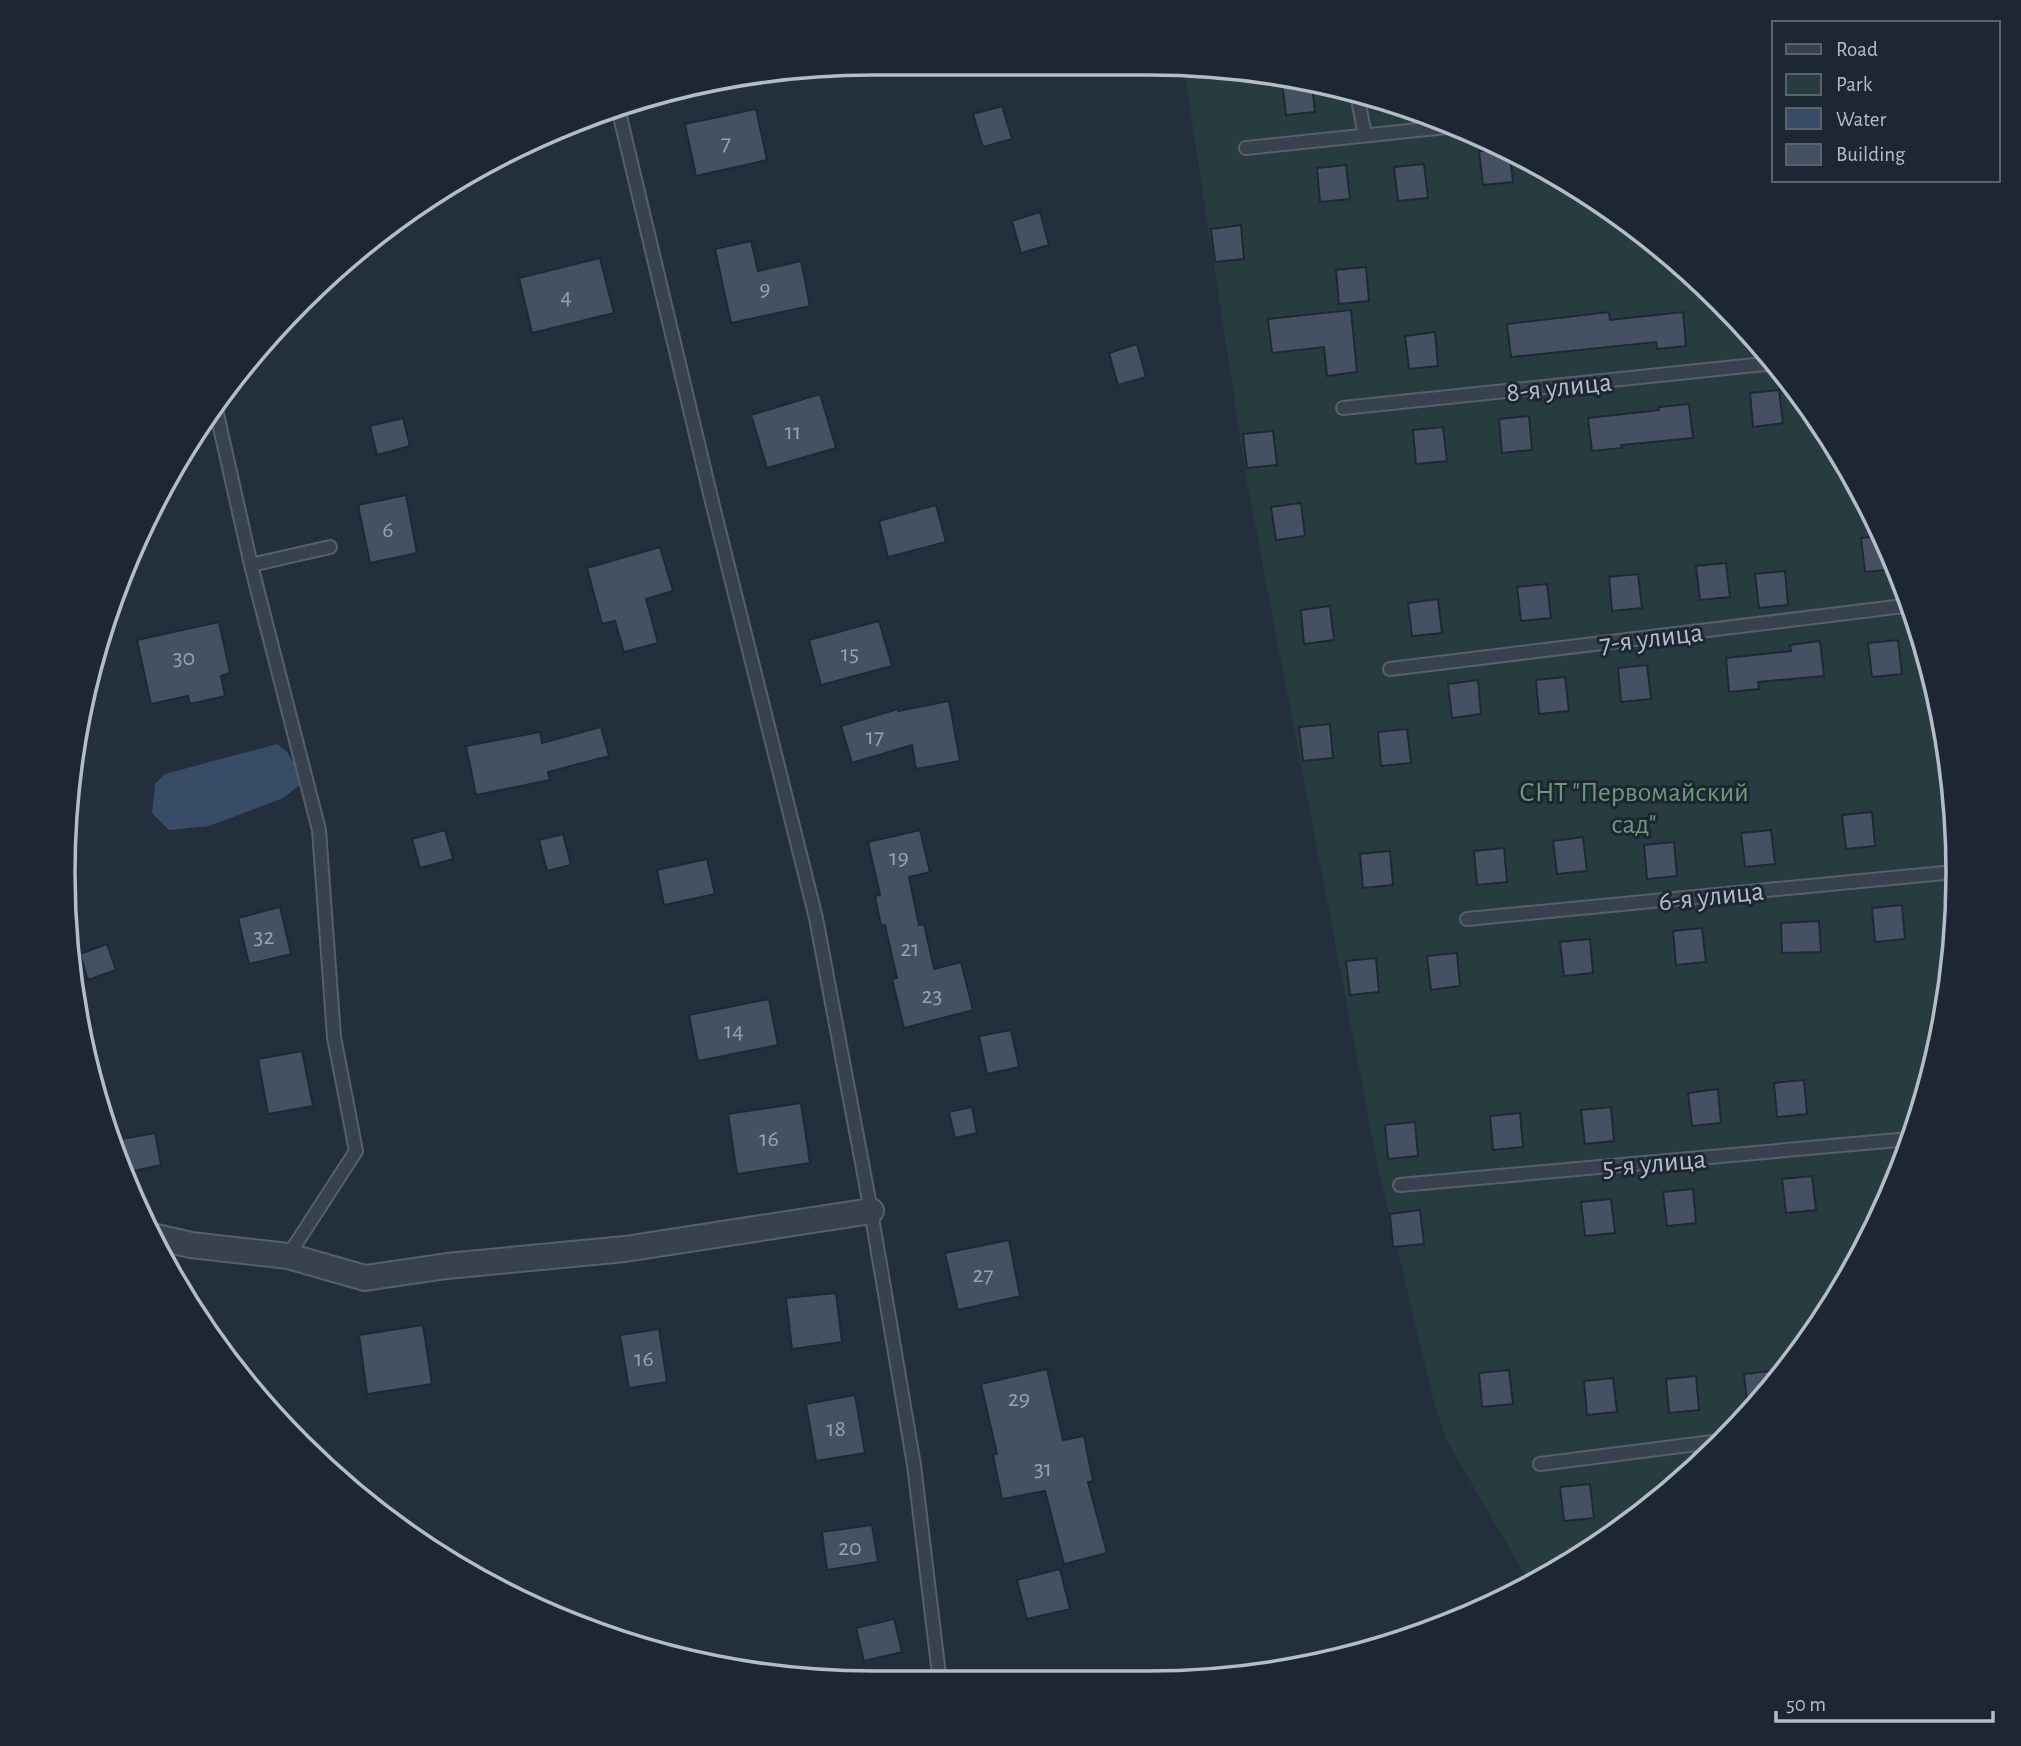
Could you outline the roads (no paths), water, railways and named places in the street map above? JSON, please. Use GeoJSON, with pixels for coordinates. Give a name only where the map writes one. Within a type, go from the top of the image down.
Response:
{"type":"FeatureCollection","features":[{"type":"Feature","properties":{"kind":"street"},"geometry":{"type":"LineString","coordinates":[[165,1239],[191,1245],[288,1256],[365,1278],[447,1266],[625,1249],[871,1211]]}},
{"type":"Feature","properties":{"kind":"lane"},"geometry":{"type":"LineString","coordinates":[[1359,104],[1365,135]]}},
{"type":"Feature","properties":{"kind":"lane"},"geometry":{"type":"LineString","coordinates":[[620,117],[713,506],[816,918],[871,1211],[914,1465],[939,1671]]}},
{"type":"Feature","properties":{"kind":"lane"},"geometry":{"type":"LineString","coordinates":[[1245,148],[1432,128]]}},
{"type":"Feature","properties":{"kind":"lane","name":"8-я улица"},"geometry":{"type":"LineString","coordinates":[[1343,408],[1762,364]]}},
{"type":"Feature","properties":{"kind":"lane"},"geometry":{"type":"LineString","coordinates":[[218,418],[251,565],[319,830],[334,1037],[355,1151],[288,1256]]}},
{"type":"Feature","properties":{"kind":"lane"},"geometry":{"type":"LineString","coordinates":[[251,565],[330,547]]}},
{"type":"Feature","properties":{"kind":"lane","name":"7-я улица"},"geometry":{"type":"LineString","coordinates":[[1390,669],[1899,607]]}},
{"type":"Feature","properties":{"kind":"lane","name":"6-я улица"},"geometry":{"type":"LineString","coordinates":[[1467,919],[1946,873]]}},
{"type":"Feature","properties":{"kind":"lane","name":"5-я улица"},"geometry":{"type":"LineString","coordinates":[[1400,1185],[1899,1140]]}},
{"type":"Feature","properties":{"kind":"lane"},"geometry":{"type":"LineString","coordinates":[[1540,1464],[1706,1443]]}},
{"type":"Feature","properties":{"kind":"water"},"geometry":{"type":"Polygon","coordinates":[[[277,744],[287,752],[305,781],[283,798],[209,826],[169,830],[152,813],[155,784],[165,774],[277,744]]]}},
{"type":"Feature","properties":{"kind":"park label","name":"СНТ \"Первомайский сад\""},"geometry":{"type":"Point","coordinates":[1634,807]}}]}
